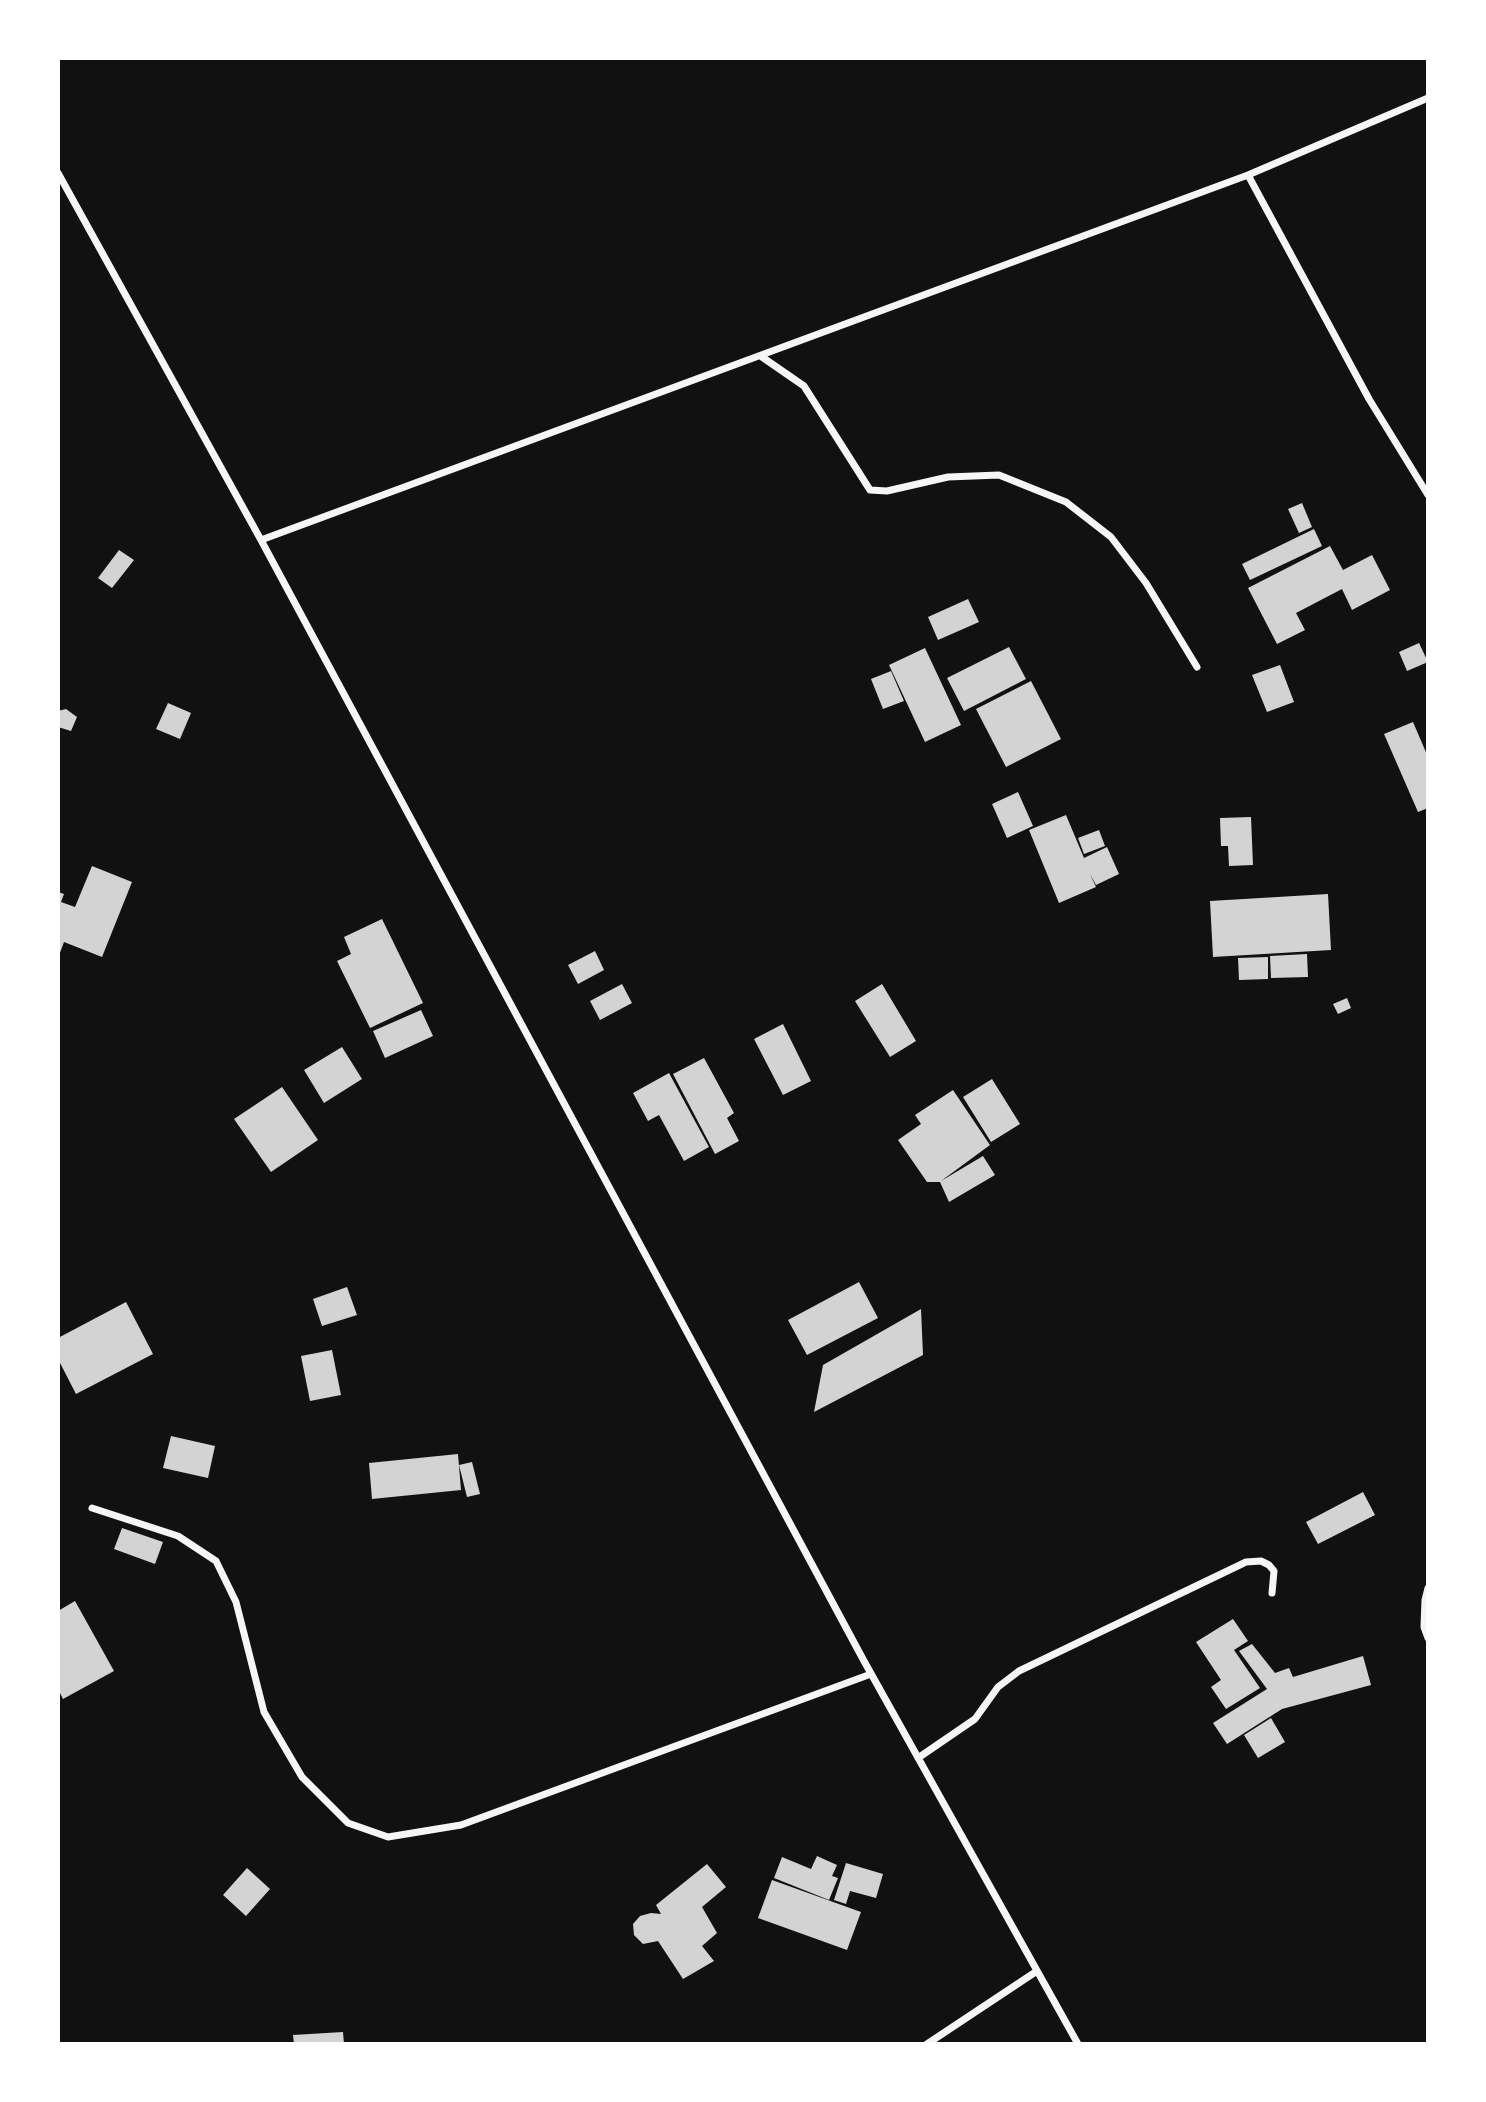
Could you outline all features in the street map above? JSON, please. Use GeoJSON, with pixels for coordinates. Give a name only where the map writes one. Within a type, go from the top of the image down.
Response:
{"type":"FeatureCollection","features":[{"type":"Feature","properties":{"kind":"street"},"geometry":{"type":"LineString","coordinates":[[261,540],[762,357],[1248,175],[1428,98]]}},
{"type":"Feature","properties":{"kind":"street"},"geometry":{"type":"LineString","coordinates":[[58,173],[261,540],[871,1674],[1077,2044]]}},
{"type":"Feature","properties":{"kind":"street"},"geometry":{"type":"LineString","coordinates":[[1248,175],[1370,399],[1428,495]]}},
{"type":"Feature","properties":{"kind":"street"},"geometry":{"type":"LineString","coordinates":[[762,357],[804,386],[870,490],[887,491],[947,477],[999,475],[1066,502],[1111,537],[1146,583],[1197,667]]}},
{"type":"Feature","properties":{"kind":"street"},"geometry":{"type":"LineString","coordinates":[[92,1508],[178,1536],[216,1561],[236,1602],[264,1712],[302,1777],[348,1823],[388,1837],[461,1825],[871,1674]]}},
{"type":"Feature","properties":{"kind":"street"},"geometry":{"type":"LineString","coordinates":[[918,1758],[975,1719],[998,1687],[1019,1671],[1246,1562],[1261,1561],[1269,1565],[1274,1571],[1272,1593]]}},
{"type":"Feature","properties":{"kind":"street"},"geometry":{"type":"LineString","coordinates":[[1428,1588],[1424,1600],[1424,1627],[1428,1638]]}},
{"type":"Feature","properties":{"kind":"street"},"geometry":{"type":"LineString","coordinates":[[928,2044],[1037,1971]]}},
{"type":"Feature","properties":{"kind":"building"},"geometry":{"type":"Polygon","coordinates":[[[1302,503],[1312,527],[1299,533],[1288,509],[1302,503]]]}},
{"type":"Feature","properties":{"kind":"building"},"geometry":{"type":"Polygon","coordinates":[[[1314,529],[1322,546],[1250,580],[1242,564],[1314,529]]]}},
{"type":"Feature","properties":{"kind":"building"},"geometry":{"type":"Polygon","coordinates":[[[1330,546],[1343,570],[1372,555],[1390,590],[1352,610],[1342,589],[1296,613],[1305,630],[1277,644],[1248,588],[1330,546]]]}},
{"type":"Feature","properties":{"kind":"building"},"geometry":{"type":"Polygon","coordinates":[[[119,550],[134,560],[112,588],[98,578],[119,550]]]}},
{"type":"Feature","properties":{"kind":"building"},"geometry":{"type":"Polygon","coordinates":[[[968,599],[979,622],[938,640],[928,617],[968,599]]]}},
{"type":"Feature","properties":{"kind":"building"},"geometry":{"type":"Polygon","coordinates":[[[1419,643],[1428,662],[1407,671],[1399,652],[1419,643]]]}},
{"type":"Feature","properties":{"kind":"building"},"geometry":{"type":"Polygon","coordinates":[[[1009,647],[1026,679],[964,711],[947,678],[1009,647]]]}},
{"type":"Feature","properties":{"kind":"building"},"geometry":{"type":"Polygon","coordinates":[[[925,648],[961,725],[925,742],[889,665],[925,648]]]}},
{"type":"Feature","properties":{"kind":"building"},"geometry":{"type":"Polygon","coordinates":[[[1280,665],[1294,702],[1267,712],[1252,675],[1280,665]]]}},
{"type":"Feature","properties":{"kind":"building"},"geometry":{"type":"Polygon","coordinates":[[[891,671],[904,701],[883,709],[871,679],[891,671]]]}},
{"type":"Feature","properties":{"kind":"building"},"geometry":{"type":"Polygon","coordinates":[[[1031,681],[1061,739],[1006,767],[976,709],[1031,681]]]}},
{"type":"Feature","properties":{"kind":"building"},"geometry":{"type":"Polygon","coordinates":[[[168,703],[191,713],[180,739],[156,729],[168,703]]]}},
{"type":"Feature","properties":{"kind":"building"},"geometry":{"type":"Polygon","coordinates":[[[66,709],[77,717],[71,731],[58,727],[58,711],[66,709]]]}},
{"type":"Feature","properties":{"kind":"building"},"geometry":{"type":"Polygon","coordinates":[[[1413,722],[1428,757],[1428,808],[1418,812],[1384,734],[1413,722]]]}},
{"type":"Feature","properties":{"kind":"building"},"geometry":{"type":"Polygon","coordinates":[[[1018,792],[1033,826],[1007,838],[992,804],[1018,792]]]}},
{"type":"Feature","properties":{"kind":"building"},"geometry":{"type":"Polygon","coordinates":[[[1066,815],[1084,858],[1107,847],[1119,874],[1096,885],[1090,874],[1096,887],[1059,903],[1029,830],[1066,815]]]}},
{"type":"Feature","properties":{"kind":"building"},"geometry":{"type":"Polygon","coordinates":[[[1251,817],[1253,865],[1229,866],[1228,846],[1221,846],[1220,818],[1251,817]]]}},
{"type":"Feature","properties":{"kind":"building"},"geometry":{"type":"Polygon","coordinates":[[[1099,830],[1105,846],[1084,854],[1078,838],[1099,830]]]}},
{"type":"Feature","properties":{"kind":"building"},"geometry":{"type":"Polygon","coordinates":[[[92,866],[132,882],[102,957],[64,942],[58,958],[58,892],[64,894],[61,902],[75,907],[92,866]]]}},
{"type":"Feature","properties":{"kind":"building"},"geometry":{"type":"Polygon","coordinates":[[[1328,894],[1331,950],[1213,957],[1210,901],[1328,894]]]}},
{"type":"Feature","properties":{"kind":"building"},"geometry":{"type":"Polygon","coordinates":[[[382,919],[423,1003],[370,1028],[337,961],[351,954],[344,937],[382,919]]]}},
{"type":"Feature","properties":{"kind":"building"},"geometry":{"type":"Polygon","coordinates":[[[595,951],[604,970],[578,984],[568,965],[595,951]]]}},
{"type":"Feature","properties":{"kind":"building"},"geometry":{"type":"Polygon","coordinates":[[[1307,954],[1308,977],[1271,978],[1270,956],[1307,954]]]}},
{"type":"Feature","properties":{"kind":"building"},"geometry":{"type":"Polygon","coordinates":[[[1268,957],[1268,979],[1239,980],[1238,958],[1268,957]]]}},
{"type":"Feature","properties":{"kind":"building"},"geometry":{"type":"Polygon","coordinates":[[[622,984],[632,1003],[600,1020],[590,1001],[622,984]]]}},
{"type":"Feature","properties":{"kind":"building"},"geometry":{"type":"Polygon","coordinates":[[[882,984],[916,1041],[890,1057],[855,1001],[882,984]]]}},
{"type":"Feature","properties":{"kind":"building"},"geometry":{"type":"Polygon","coordinates":[[[1347,998],[1351,1008],[1338,1014],[1333,1004],[1347,998]]]}},
{"type":"Feature","properties":{"kind":"building"},"geometry":{"type":"Polygon","coordinates":[[[421,1010],[433,1036],[385,1058],[373,1031],[421,1010]]]}},
{"type":"Feature","properties":{"kind":"building"},"geometry":{"type":"Polygon","coordinates":[[[783,1024],[811,1081],[783,1095],[754,1039],[783,1024]]]}},
{"type":"Feature","properties":{"kind":"building"},"geometry":{"type":"Polygon","coordinates":[[[342,1047],[362,1079],[324,1103],[304,1070],[342,1047]]]}},
{"type":"Feature","properties":{"kind":"building"},"geometry":{"type":"Polygon","coordinates":[[[704,1058],[734,1113],[727,1118],[739,1141],[715,1154],[673,1074],[704,1058]]]}},
{"type":"Feature","properties":{"kind":"building"},"geometry":{"type":"Polygon","coordinates":[[[669,1073],[709,1147],[684,1161],[659,1115],[648,1121],[633,1093],[669,1073]]]}},
{"type":"Feature","properties":{"kind":"building"},"geometry":{"type":"Polygon","coordinates":[[[992,1079],[1020,1124],[991,1142],[963,1097],[992,1079]]]}},
{"type":"Feature","properties":{"kind":"building"},"geometry":{"type":"Polygon","coordinates":[[[282,1087],[318,1140],[271,1172],[234,1119],[282,1087]]]}},
{"type":"Feature","properties":{"kind":"building"},"geometry":{"type":"Polygon","coordinates":[[[953,1090],[990,1145],[941,1181],[983,1156],[995,1175],[949,1202],[940,1182],[927,1182],[898,1140],[921,1124],[915,1115],[953,1090]]]}},
{"type":"Feature","properties":{"kind":"building"},"geometry":{"type":"Polygon","coordinates":[[[859,1282],[878,1318],[807,1355],[788,1320],[859,1282]]]}},
{"type":"Feature","properties":{"kind":"building"},"geometry":{"type":"Polygon","coordinates":[[[347,1287],[357,1315],[322,1326],[313,1299],[347,1287]]]}},
{"type":"Feature","properties":{"kind":"building"},"geometry":{"type":"Polygon","coordinates":[[[126,1302],[153,1354],[76,1394],[58,1359],[58,1338],[126,1302]]]}},
{"type":"Feature","properties":{"kind":"building"},"geometry":{"type":"Polygon","coordinates":[[[921,1309],[923,1355],[814,1412],[823,1365],[921,1309]]]}},
{"type":"Feature","properties":{"kind":"building"},"geometry":{"type":"Polygon","coordinates":[[[332,1350],[341,1395],[310,1401],[301,1356],[332,1350]]]}},
{"type":"Feature","properties":{"kind":"building"},"geometry":{"type":"Polygon","coordinates":[[[171,1436],[215,1446],[208,1478],[163,1468],[171,1436]]]}},
{"type":"Feature","properties":{"kind":"building"},"geometry":{"type":"Polygon","coordinates":[[[458,1454],[461,1490],[372,1499],[369,1463],[458,1454]]]}},
{"type":"Feature","properties":{"kind":"building"},"geometry":{"type":"Polygon","coordinates":[[[472,1462],[480,1494],[467,1497],[459,1465],[472,1462]]]}},
{"type":"Feature","properties":{"kind":"building"},"geometry":{"type":"Polygon","coordinates":[[[1363,1492],[1375,1515],[1318,1544],[1306,1522],[1363,1492]]]}},
{"type":"Feature","properties":{"kind":"building"},"geometry":{"type":"Polygon","coordinates":[[[122,1528],[163,1542],[155,1564],[114,1549],[122,1528]]]}},
{"type":"Feature","properties":{"kind":"building"},"geometry":{"type":"Polygon","coordinates":[[[75,1601],[114,1671],[63,1699],[58,1689],[58,1611],[75,1601]]]}},
{"type":"Feature","properties":{"kind":"building"},"geometry":{"type":"Polygon","coordinates":[[[1233,1619],[1248,1641],[1234,1650],[1260,1688],[1226,1709],[1211,1687],[1221,1680],[1196,1642],[1233,1619]]]}},
{"type":"Feature","properties":{"kind":"building"},"geometry":{"type":"Polygon","coordinates":[[[1252,1644],[1275,1673],[1289,1668],[1293,1677],[1363,1656],[1371,1685],[1282,1709],[1227,1744],[1213,1723],[1267,1689],[1239,1651],[1252,1644]]]}},
{"type":"Feature","properties":{"kind":"building"},"geometry":{"type":"Polygon","coordinates":[[[1271,1718],[1285,1742],[1258,1758],[1244,1735],[1271,1718]]]}},
{"type":"Feature","properties":{"kind":"building"},"geometry":{"type":"Polygon","coordinates":[[[817,1856],[837,1865],[832,1876],[838,1878],[829,1900],[774,1878],[782,1857],[811,1869],[817,1856]]]}},
{"type":"Feature","properties":{"kind":"building"},"geometry":{"type":"Polygon","coordinates":[[[846,1863],[883,1874],[876,1898],[850,1891],[846,1904],[834,1900],[846,1863]]]}},
{"type":"Feature","properties":{"kind":"building"},"geometry":{"type":"Polygon","coordinates":[[[707,1864],[726,1887],[702,1907],[717,1933],[702,1946],[714,1961],[683,1979],[658,1941],[643,1944],[634,1935],[633,1924],[640,1916],[661,1914],[656,1905],[707,1864]]]}},
{"type":"Feature","properties":{"kind":"building"},"geometry":{"type":"Polygon","coordinates":[[[247,1868],[270,1889],[246,1916],[223,1895],[247,1868]]]}},
{"type":"Feature","properties":{"kind":"building"},"geometry":{"type":"Polygon","coordinates":[[[772,1880],[861,1912],[847,1950],[758,1918],[772,1880]]]}},
{"type":"Feature","properties":{"kind":"building"},"geometry":{"type":"Polygon","coordinates":[[[343,2032],[344,2044],[294,2044],[293,2035],[343,2032]]]}}]}
